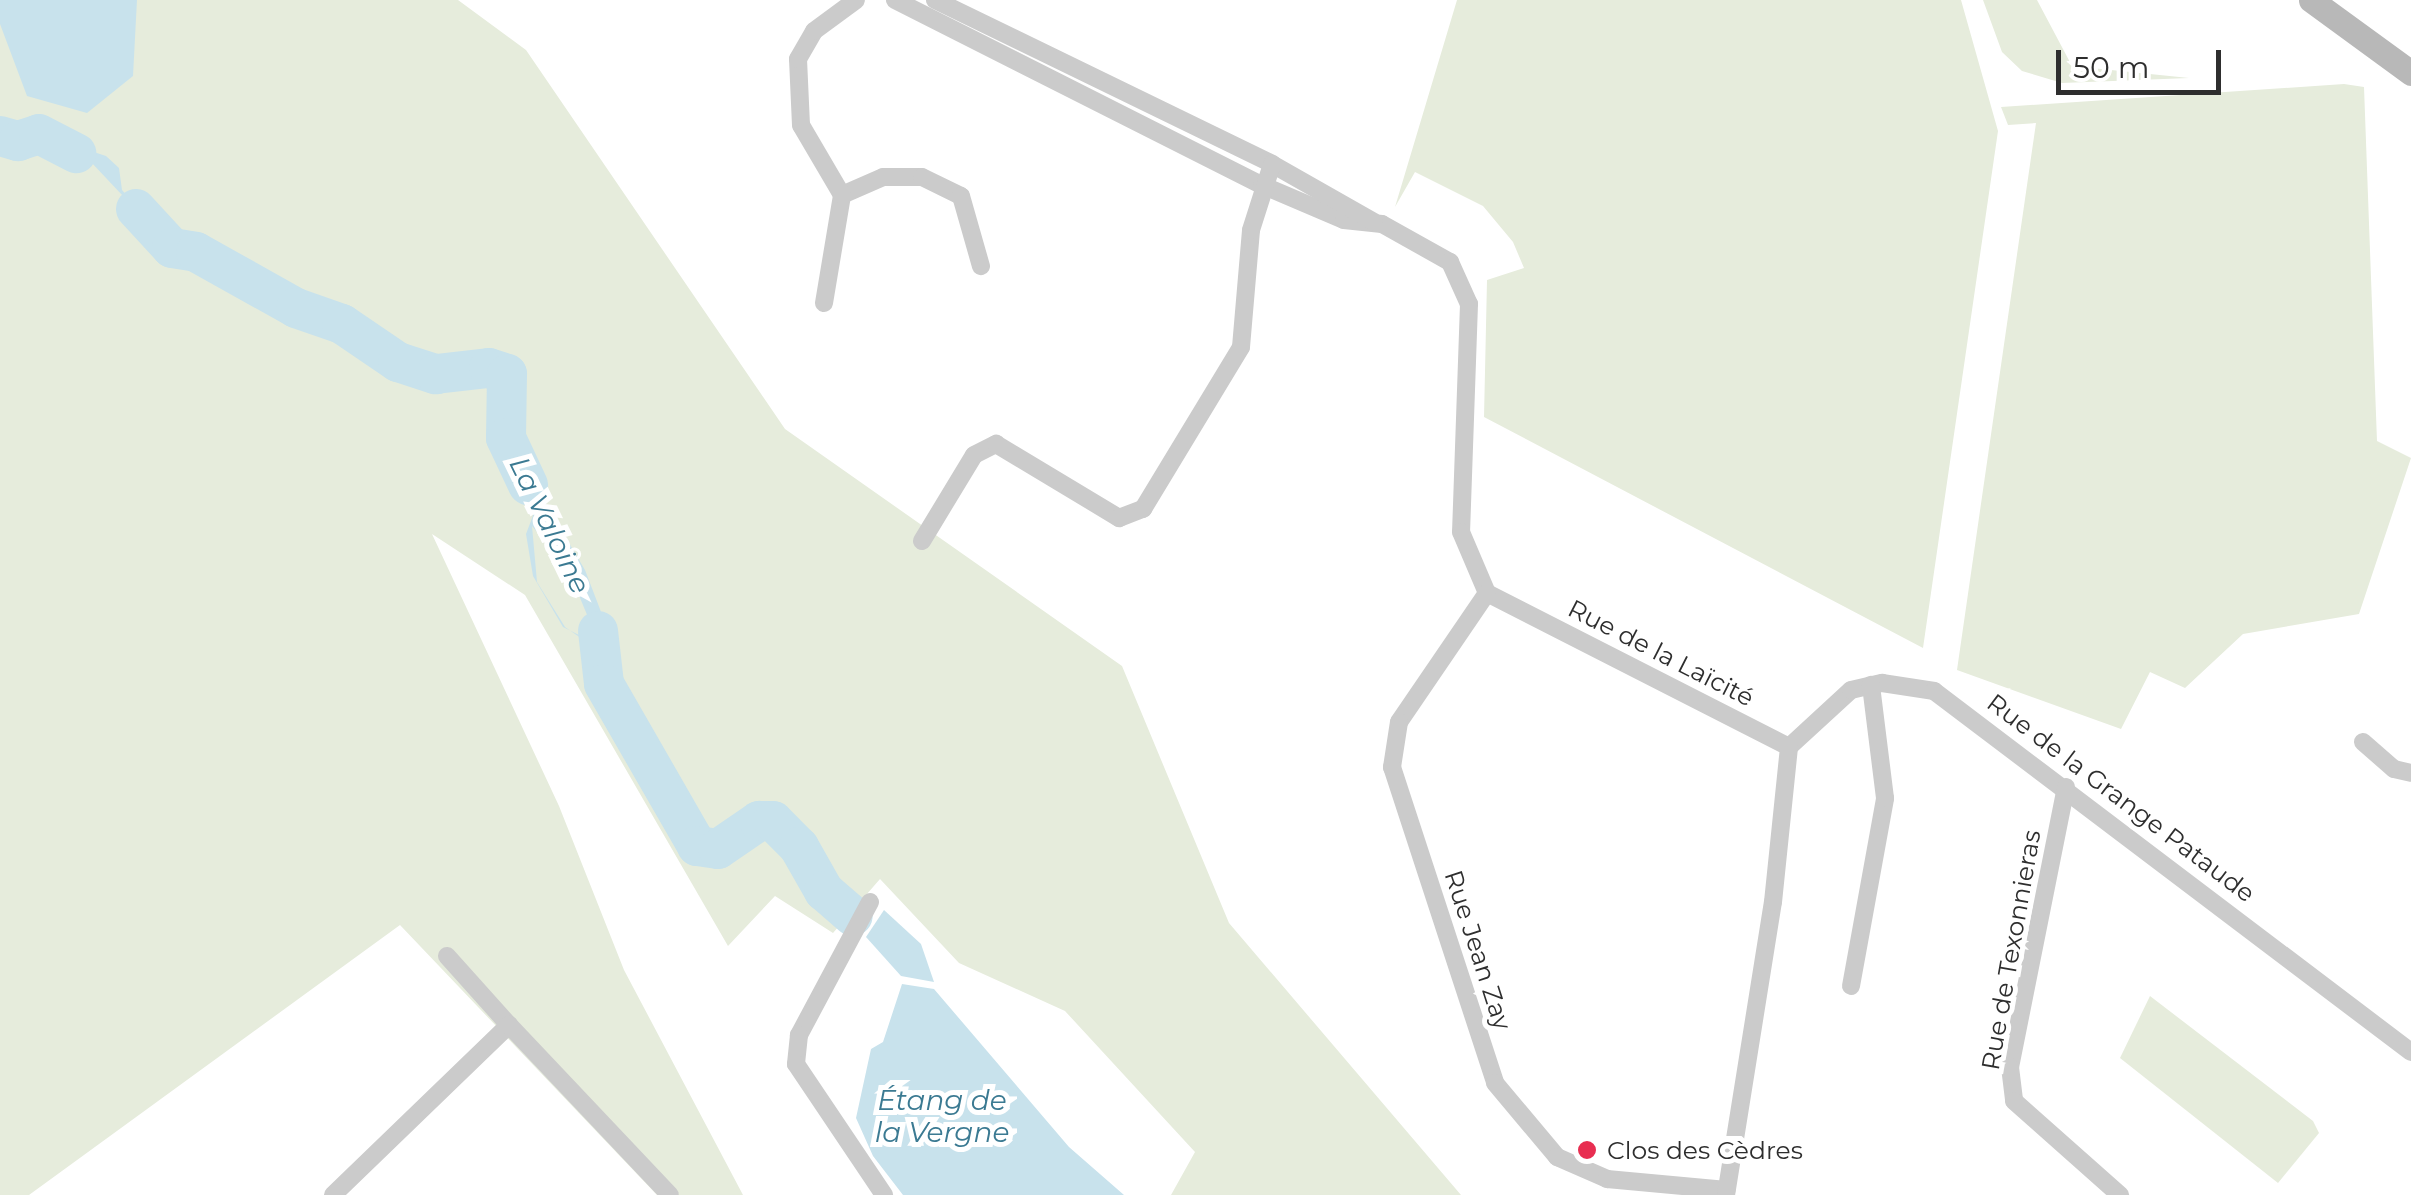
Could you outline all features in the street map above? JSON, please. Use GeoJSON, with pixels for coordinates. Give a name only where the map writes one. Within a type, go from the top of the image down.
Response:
{"type":"FeatureCollection","features":[{"type":"Feature","properties":{"kind":"main road"},"geometry":{"type":"LineString","coordinates":[[2311,0],[2410,72]]}},
{"type":"Feature","properties":{"kind":"street"},"geometry":{"type":"LineString","coordinates":[[824,303],[842,194],[800,125],[798,59],[814,31],[856,0]]}},
{"type":"Feature","properties":{"kind":"street"},"geometry":{"type":"LineString","coordinates":[[894,0],[1262,185],[1344,220],[1374,222]]}},
{"type":"Feature","properties":{"kind":"street"},"geometry":{"type":"LineString","coordinates":[[935,0],[1272,164],[1374,222],[1425,243],[1450,262],[1469,304],[1462,532],[1488,593]]}},
{"type":"Feature","properties":{"kind":"street"},"geometry":{"type":"LineString","coordinates":[[922,540],[974,455],[996,444],[1119,518],[1143,509],[1241,347],[1250,230],[1272,164]]}},
{"type":"Feature","properties":{"kind":"street"},"geometry":{"type":"LineString","coordinates":[[842,194],[883,177],[922,177],[961,196],[981,266]]}},
{"type":"Feature","properties":{"kind":"street","name":"Rue de la Laïcité"},"geometry":{"type":"LineString","coordinates":[[1488,593],[1788,747]]}},
{"type":"Feature","properties":{"kind":"street","name":"Rue Jean Zay"},"geometry":{"type":"LineString","coordinates":[[1488,593],[1399,722],[1392,766],[1495,1082],[1557,1157],[1607,1179],[1726,1192]]}},
{"type":"Feature","properties":{"kind":"street"},"geometry":{"type":"LineString","coordinates":[[1726,1192],[1772,902],[1788,747],[1826,707],[1871,685],[1885,798],[1851,986]]}},
{"type":"Feature","properties":{"kind":"street","name":"Rue de la Grange Pataude"},"geometry":{"type":"LineString","coordinates":[[1871,685],[1934,691],[2066,787],[2411,1052]]}},
{"type":"Feature","properties":{"kind":"street"},"geometry":{"type":"LineString","coordinates":[[2364,742],[2394,769],[2411,774]]}},
{"type":"Feature","properties":{"kind":"street","name":"Rue de Texonnieras"},"geometry":{"type":"LineString","coordinates":[[2066,787],[2010,1066],[2014,1101],[2120,1195]]}},
{"type":"Feature","properties":{"kind":"street"},"geometry":{"type":"LineString","coordinates":[[870,902],[799,1035],[796,1064],[884,1195]]}},
{"type":"Feature","properties":{"kind":"street"},"geometry":{"type":"LineString","coordinates":[[447,956],[670,1195]]}},
{"type":"Feature","properties":{"kind":"street"},"geometry":{"type":"LineString","coordinates":[[334,1195],[509,1024]]}},
{"type":"Feature","properties":{"kind":"green space"},"geometry":{"type":"Polygon","coordinates":[[[0,0],[458,0],[526,50],[785,429],[1122,666],[1229,923],[1461,1195],[1171,1195],[1195,1152],[1065,1011],[959,963],[880,879],[833,933],[775,896],[728,946],[525,595],[432,534],[559,806],[624,970],[743,1195],[657,1195],[400,925],[29,1195],[0,1195],[0,0]]]}},
{"type":"Feature","properties":{"kind":"green space"},"geometry":{"type":"Polygon","coordinates":[[[1457,0],[1961,0],[1998,131],[1923,648],[1484,417],[1487,280],[1524,268],[1513,242],[1483,206],[1415,172],[1395,207],[1457,0]]]}},
{"type":"Feature","properties":{"kind":"green space"},"geometry":{"type":"Polygon","coordinates":[[[1983,0],[2037,0],[2072,66],[2189,78],[2062,83],[2022,71],[2002,52],[1983,0]]]}},
{"type":"Feature","properties":{"kind":"green space"},"geometry":{"type":"Polygon","coordinates":[[[2344,84],[2364,87],[2377,441],[2411,458],[2359,614],[2243,634],[2185,688],[2150,672],[2121,729],[1957,670],[2036,123],[2008,125],[2001,107],[2344,84]]]}},
{"type":"Feature","properties":{"kind":"green space"},"geometry":{"type":"Polygon","coordinates":[[[2150,996],[2313,1121],[2319,1133],[2278,1183],[2120,1058],[2150,996]]]}},
{"type":"Feature","properties":{"kind":"water"},"geometry":{"type":"Polygon","coordinates":[[[0,0],[137,0],[133,76],[87,113],[27,96],[0,24],[0,0]]]}},
{"type":"Feature","properties":{"kind":"water"},"geometry":{"type":"Polygon","coordinates":[[[0,131],[39,134],[106,156],[119,168],[122,190],[157,230],[189,240],[268,289],[344,320],[406,361],[449,372],[488,361],[507,374],[521,408],[523,465],[585,570],[603,617],[616,685],[685,819],[700,841],[710,843],[759,814],[780,819],[804,844],[831,891],[857,911],[853,916],[824,891],[799,847],[773,821],[759,821],[718,849],[697,846],[650,771],[622,701],[584,669],[579,637],[588,643],[590,671],[590,622],[568,569],[532,526],[537,582],[570,631],[563,627],[533,576],[526,534],[537,505],[506,438],[507,381],[489,368],[436,374],[398,362],[342,324],[296,308],[196,252],[172,248],[90,161],[38,138],[4,141],[0,131]]]}},
{"type":"Feature","properties":{"kind":"water"},"geometry":{"type":"Polygon","coordinates":[[[884,910],[921,944],[934,982],[901,976],[866,937],[884,910]]]}},
{"type":"Feature","properties":{"kind":"water","name":"Étang de la Vergne"},"geometry":{"type":"Polygon","coordinates":[[[902,984],[934,989],[1069,1147],[1124,1195],[903,1195],[873,1156],[856,1118],[871,1049],[883,1042],[902,984]]]}},
{"type":"Feature","properties":{"kind":"waterway","name":"La Valoine"},"geometry":{"type":"LineString","coordinates":[[0,136],[18,141],[39,134],[76,153]]}},
{"type":"Feature","properties":{"kind":"waterway","name":"La Valoine"},"geometry":{"type":"LineString","coordinates":[[136,209],[172,248],[196,252],[296,308],[342,324],[398,362],[436,374],[489,368],[507,374],[506,438],[528,485]]}},
{"type":"Feature","properties":{"kind":"waterway","name":"La Valoine"},"geometry":{"type":"LineString","coordinates":[[598,631],[604,684],[697,846],[718,849],[759,821],[773,821],[799,847],[824,891],[853,916]]}},
{"type":"Feature","properties":{"kind":"place","name":"Clos des Cèdres"},"geometry":{"type":"Point","coordinates":[1587,1150]}}]}
